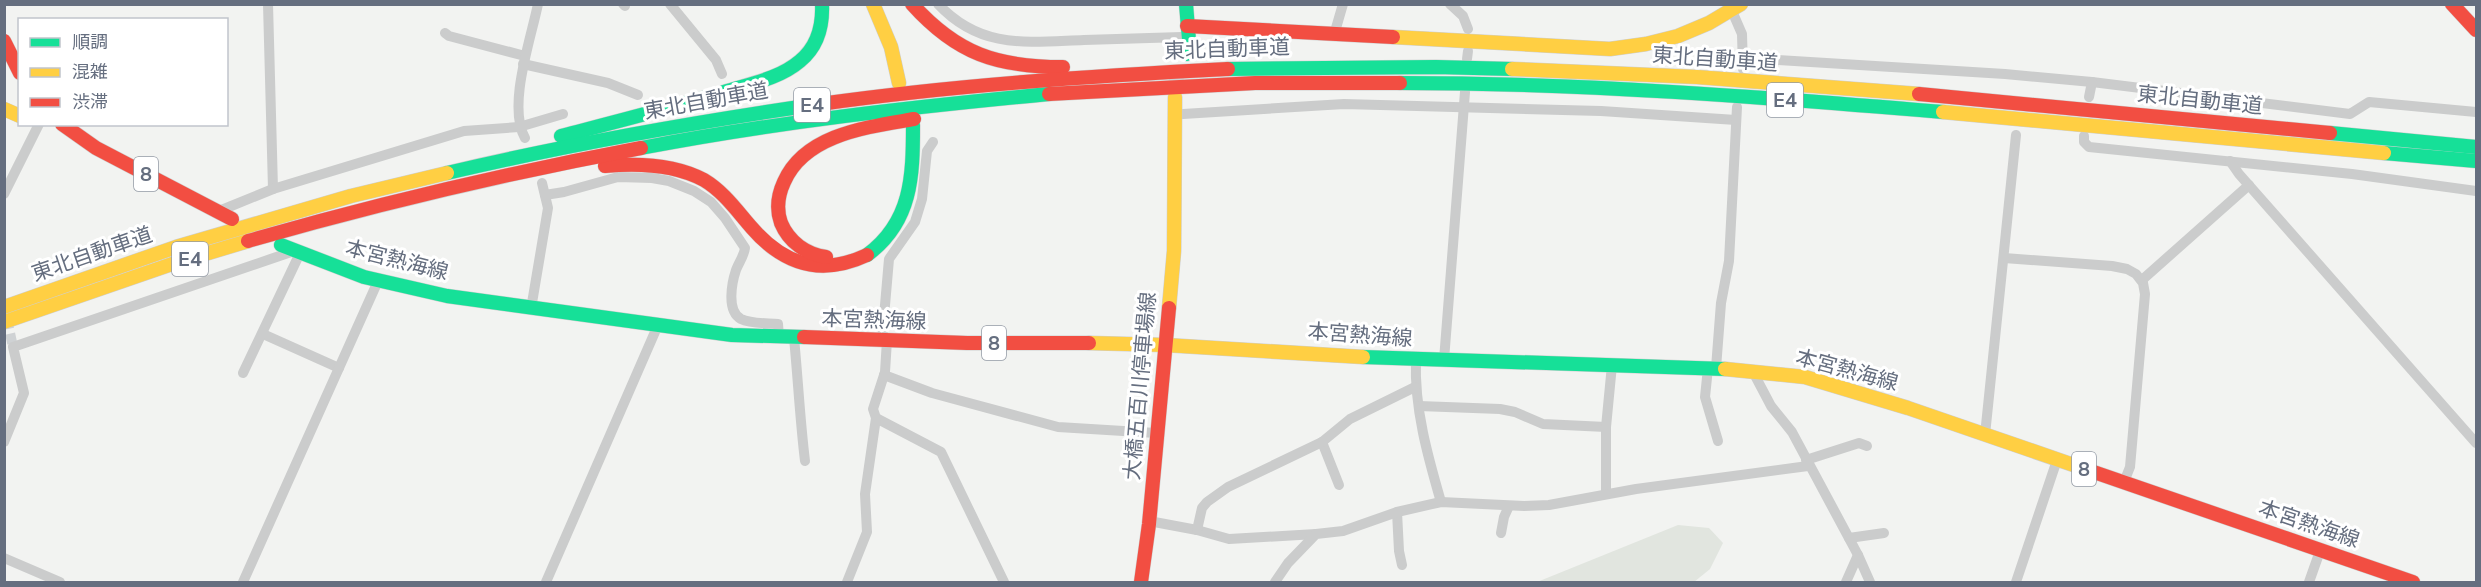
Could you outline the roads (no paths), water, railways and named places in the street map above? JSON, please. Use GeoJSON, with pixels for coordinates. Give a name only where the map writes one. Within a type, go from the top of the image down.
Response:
{"type":"FeatureCollection","features":[{"type":"Feature","properties":{"kind":"main road"},"geometry":{"type":"LineString","coordinates":[[375,192],[451,166],[714,95],[777,75],[800,62],[809,52],[820,28],[822,4]]}},
{"type":"Feature","properties":{"kind":"main road"},"geometry":{"type":"LineString","coordinates":[[873,4],[904,83],[900,45],[883,4]]}},
{"type":"Feature","properties":{"kind":"main road"},"geometry":{"type":"LineString","coordinates":[[912,4],[936,31],[950,42],[981,58],[999,62],[1023,66],[1157,64],[1257,69]]}},
{"type":"Feature","properties":{"kind":"main road"},"geometry":{"type":"LineString","coordinates":[[1183,55],[1189,40],[1185,32],[1186,4]]}},
{"type":"Feature","properties":{"kind":"main road"},"geometry":{"type":"LineString","coordinates":[[2456,6],[2476,30]]}},
{"type":"Feature","properties":{"kind":"main road"},"geometry":{"type":"LineString","coordinates":[[1185,32],[1334,35],[1610,49],[1644,45],[1682,36],[1729,9]]}},
{"type":"Feature","properties":{"kind":"main road"},"geometry":{"type":"LineString","coordinates":[[4,41],[18,69]]}},
{"type":"Feature","properties":{"kind":"main road","name":"東北自動車道"},"geometry":{"type":"LineString","coordinates":[[4,307],[184,245],[375,192],[487,164],[611,138],[831,102],[1005,82],[1257,69],[1435,67],[1721,80],[2070,108],[2476,147]]}},
{"type":"Feature","properties":{"kind":"main road","name":"東北自動車道"},"geometry":{"type":"LineString","coordinates":[[4,322],[178,263],[379,206],[491,178],[685,140],[919,106],[1091,91],[1326,82],[1586,88],[1870,105],[2476,161]]}},
{"type":"Feature","properties":{"kind":"main road"},"geometry":{"type":"LineString","coordinates":[[379,206],[588,168],[623,164],[658,165],[693,176],[716,188],[761,239],[779,253],[809,265],[841,266],[872,252],[897,226],[911,182],[908,126],[899,193],[890,217],[876,236],[851,252],[832,257],[812,254],[793,242],[781,224],[778,213],[781,186],[798,160],[831,138],[898,122],[1091,91]]}},
{"type":"Feature","properties":{"kind":"main road","name":"大橋五百川停車場線"},"geometry":{"type":"LineString","coordinates":[[1141,582],[1149,521],[1174,251],[1173,157],[1179,97],[1183,114],[1175,193]]}},
{"type":"Feature","properties":{"kind":"main road"},"geometry":{"type":"LineString","coordinates":[[4,109],[18,115]]}},
{"type":"Feature","properties":{"kind":"main road","name":"8"},"geometry":{"type":"LineString","coordinates":[[65,126],[96,148],[232,219]]}},
{"type":"Feature","properties":{"kind":"main road","name":"本宮熱海線"},"geometry":{"type":"LineString","coordinates":[[292,250],[378,281],[447,296],[732,335],[1166,345],[1416,360],[1752,370],[1817,380],[1986,435],[2413,582]]}},
{"type":"Feature","properties":{"kind":"street"},"geometry":{"type":"LineString","coordinates":[[268,4],[273,189]]}},
{"type":"Feature","properties":{"kind":"street"},"geometry":{"type":"LineString","coordinates":[[525,138],[519,127],[524,60],[537,4]]}},
{"type":"Feature","properties":{"kind":"street"},"geometry":{"type":"LineString","coordinates":[[670,4],[716,60],[722,74]]}},
{"type":"Feature","properties":{"kind":"street"},"geometry":{"type":"LineString","coordinates":[[938,4],[947,14],[964,25],[989,36],[1018,43],[1185,32]]}},
{"type":"Feature","properties":{"kind":"street"},"geometry":{"type":"LineString","coordinates":[[1334,35],[1343,4]]}},
{"type":"Feature","properties":{"kind":"street"},"geometry":{"type":"LineString","coordinates":[[1450,4],[1463,16],[1468,29]]}},
{"type":"Feature","properties":{"kind":"street"},"geometry":{"type":"LineString","coordinates":[[1729,9],[1742,34],[1743,63],[2005,74],[2092,82],[2350,114],[2369,102],[2476,112]]}},
{"type":"Feature","properties":{"kind":"street"},"geometry":{"type":"LineString","coordinates":[[445,33],[524,60],[608,83],[638,95]]}},
{"type":"Feature","properties":{"kind":"street"},"geometry":{"type":"LineString","coordinates":[[2089,97],[2092,82]]}},
{"type":"Feature","properties":{"kind":"street"},"geometry":{"type":"LineString","coordinates":[[1444,360],[1466,92]]}},
{"type":"Feature","properties":{"kind":"street"},"geometry":{"type":"LineString","coordinates":[[1183,114],[1344,104],[1600,111],[1736,120]]}},
{"type":"Feature","properties":{"kind":"street"},"geometry":{"type":"LineString","coordinates":[[1718,441],[1705,397],[1712,368],[1729,261],[1737,107]]}},
{"type":"Feature","properties":{"kind":"street"},"geometry":{"type":"LineString","coordinates":[[219,211],[273,189],[464,131],[519,127],[563,114]]}},
{"type":"Feature","properties":{"kind":"street"},"geometry":{"type":"LineString","coordinates":[[4,194],[38,126]]}},
{"type":"Feature","properties":{"kind":"street"},"geometry":{"type":"LineString","coordinates":[[1986,435],[2016,135]]}},
{"type":"Feature","properties":{"kind":"street"},"geometry":{"type":"LineString","coordinates":[[2084,136],[2084,142],[2089,147],[2230,161],[2476,191]]}},
{"type":"Feature","properties":{"kind":"street"},"geometry":{"type":"LineString","coordinates":[[847,582],[867,532],[865,494],[876,418],[873,409],[884,375],[889,259],[915,222],[922,199],[927,151],[933,142]]}},
{"type":"Feature","properties":{"kind":"street"},"geometry":{"type":"LineString","coordinates":[[2230,161],[2476,443]]}},
{"type":"Feature","properties":{"kind":"street"},"geometry":{"type":"LineString","coordinates":[[531,309],[548,208],[544,189],[564,192],[618,177],[652,178],[669,182],[704,197],[725,218],[745,248],[736,271],[732,292],[734,312],[745,320],[778,324],[779,337]]}},
{"type":"Feature","properties":{"kind":"street"},"geometry":{"type":"LineString","coordinates":[[2142,280],[2249,185]]}},
{"type":"Feature","properties":{"kind":"street"},"geometry":{"type":"LineString","coordinates":[[243,373],[263,334],[292,250]]}},
{"type":"Feature","properties":{"kind":"street"},"geometry":{"type":"LineString","coordinates":[[4,442],[24,393],[13,347],[292,250]]}},
{"type":"Feature","properties":{"kind":"street"},"geometry":{"type":"LineString","coordinates":[[2004,258],[2112,266],[2127,269],[2142,280],[2145,294],[2144,321],[2130,467],[2124,482]]}},
{"type":"Feature","properties":{"kind":"street"},"geometry":{"type":"LineString","coordinates":[[243,582],[378,281]]}},
{"type":"Feature","properties":{"kind":"street"},"geometry":{"type":"LineString","coordinates":[[546,582],[658,325]]}},
{"type":"Feature","properties":{"kind":"street"},"geometry":{"type":"LineString","coordinates":[[263,334],[339,369]]}},
{"type":"Feature","properties":{"kind":"street"},"geometry":{"type":"LineString","coordinates":[[794,338],[800,387],[799,408],[806,461]]}},
{"type":"Feature","properties":{"kind":"street"},"geometry":{"type":"LineString","coordinates":[[1416,360],[1415,387],[1428,456],[1441,502]]}},
{"type":"Feature","properties":{"kind":"street"},"geometry":{"type":"LineString","coordinates":[[1606,494],[1606,427],[1612,365]]}},
{"type":"Feature","properties":{"kind":"street"},"geometry":{"type":"LineString","coordinates":[[1752,370],[1772,406],[1792,432],[1858,555],[1870,582]]}},
{"type":"Feature","properties":{"kind":"street"},"geometry":{"type":"LineString","coordinates":[[884,375],[932,393],[1058,427],[1156,433]]}},
{"type":"Feature","properties":{"kind":"street"},"geometry":{"type":"LineString","coordinates":[[1197,530],[1202,508],[1228,487],[1322,442],[1350,419],[1415,387]]}},
{"type":"Feature","properties":{"kind":"street"},"geometry":{"type":"LineString","coordinates":[[1419,406],[1500,409],[1551,425],[1606,427]]}},
{"type":"Feature","properties":{"kind":"street"},"geometry":{"type":"LineString","coordinates":[[876,418],[941,452],[1004,582]]}},
{"type":"Feature","properties":{"kind":"street"},"geometry":{"type":"LineString","coordinates":[[1322,442],[1339,485]]}},
{"type":"Feature","properties":{"kind":"street"},"geometry":{"type":"LineString","coordinates":[[1149,521],[1229,539],[1316,534],[1343,531],[1397,512],[1441,502],[1509,506],[1549,505],[1807,463],[1859,443],[1867,446]]}},
{"type":"Feature","properties":{"kind":"street"},"geometry":{"type":"LineString","coordinates":[[2016,582],[2057,460]]}},
{"type":"Feature","properties":{"kind":"street"},"geometry":{"type":"LineString","coordinates":[[1501,533],[1509,506]]}},
{"type":"Feature","properties":{"kind":"street"},"geometry":{"type":"LineString","coordinates":[[1397,512],[1402,566]]}},
{"type":"Feature","properties":{"kind":"street"},"geometry":{"type":"LineString","coordinates":[[1849,538],[1884,533]]}},
{"type":"Feature","properties":{"kind":"street"},"geometry":{"type":"LineString","coordinates":[[1275,582],[1288,563],[1316,534]]}},
{"type":"Feature","properties":{"kind":"street"},"geometry":{"type":"LineString","coordinates":[[2309,582],[2320,550]]}},
{"type":"Feature","properties":{"kind":"street"},"geometry":{"type":"LineString","coordinates":[[1846,582],[1858,555]]}},
{"type":"Feature","properties":{"kind":"street"},"geometry":{"type":"LineString","coordinates":[[4,558],[60,582]]}},
{"type":"Feature","properties":{"kind":"tunnel"},"geometry":{"type":"LineString","coordinates":[[1176,82],[1179,55]]}},
{"type":"Feature","properties":{"kind":"tunnel"},"geometry":{"type":"LineString","coordinates":[[7,319],[13,347]]}}]}
